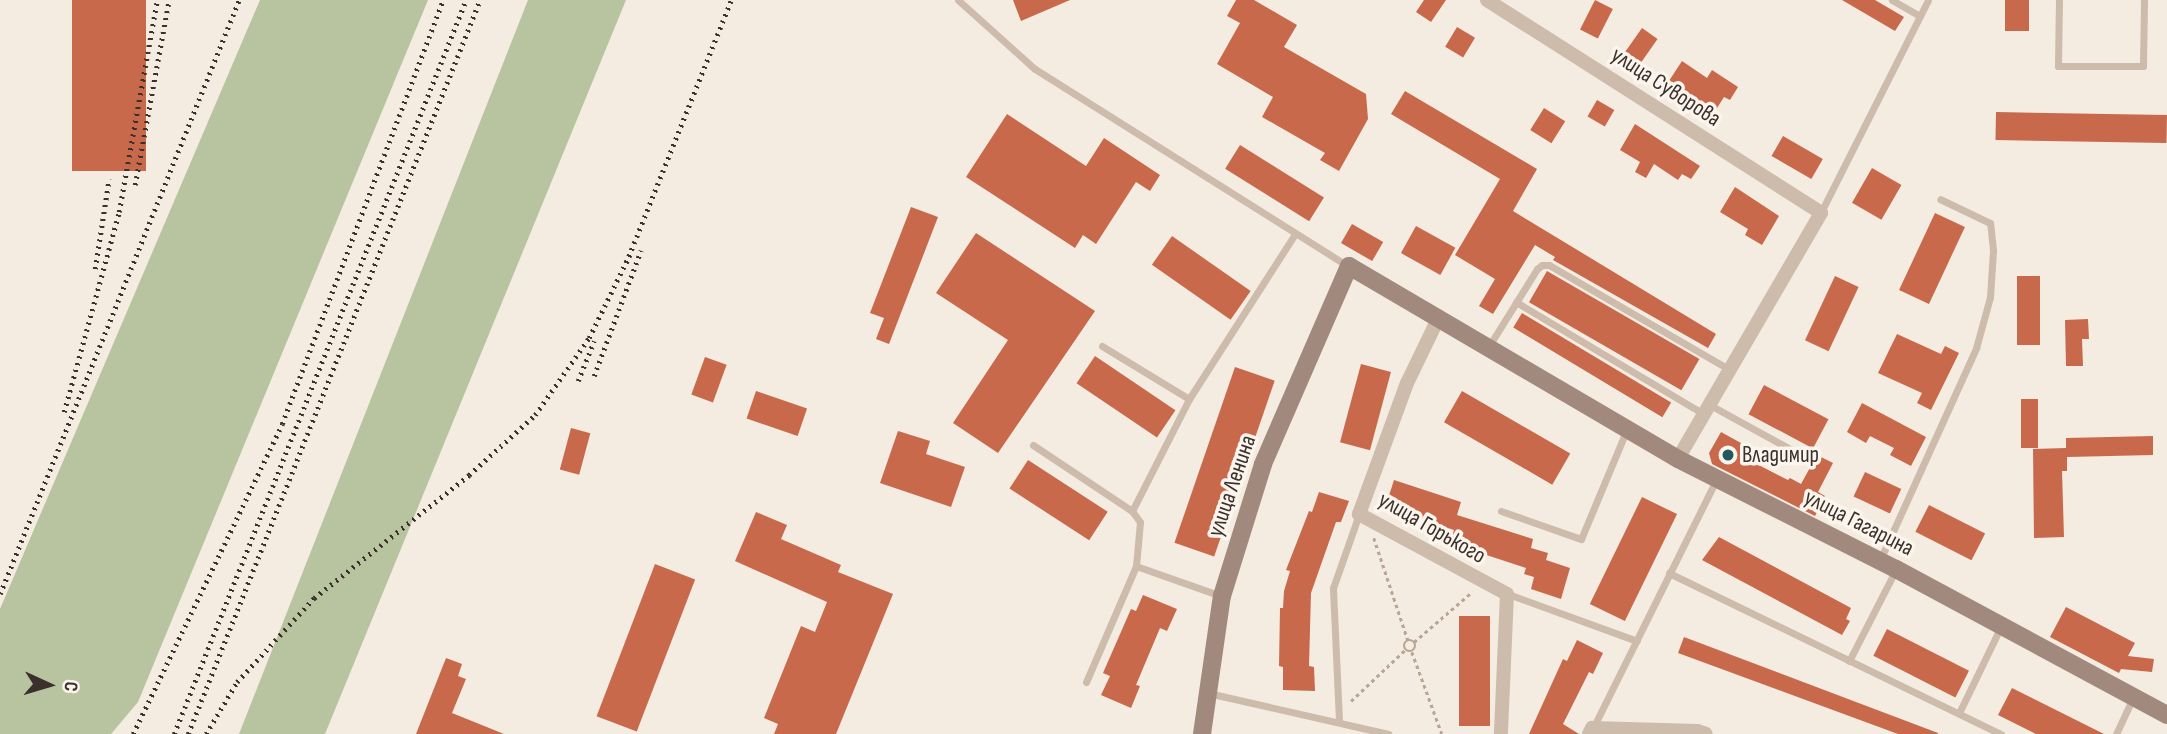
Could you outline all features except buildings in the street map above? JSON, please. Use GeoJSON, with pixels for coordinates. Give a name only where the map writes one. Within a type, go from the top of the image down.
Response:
{"type":"FeatureCollection","features":[{"type":"Feature","properties":{"kind":"street","name":"улица Суворова"},"geometry":{"type":"LineString","coordinates":[[1488,0],[1821,213]]}},
{"type":"Feature","properties":{"kind":"street"},"geometry":{"type":"LineString","coordinates":[[1678,459],[1821,213]]}},
{"type":"Feature","properties":{"kind":"street","name":"улица Гагарина"},"geometry":{"type":"LineString","coordinates":[[1349,266],[1678,459],[1880,560],[2167,715]]}},
{"type":"Feature","properties":{"kind":"street","name":"улица Ленина"},"geometry":{"type":"LineString","coordinates":[[1202,734],[1222,596],[1262,464],[1349,266]]}},
{"type":"Feature","properties":{"kind":"street","name":"улица Горького"},"geometry":{"type":"LineString","coordinates":[[1438,319],[1407,383],[1359,514],[1482,583],[1507,594]]}},
{"type":"Feature","properties":{"kind":"street"},"geometry":{"type":"LineString","coordinates":[[1501,734],[1507,594]]}},
{"type":"Feature","properties":{"kind":"street"},"geometry":{"type":"LineString","coordinates":[[1591,731],[1697,731],[1706,734]]}},
{"type":"Feature","properties":{"kind":"lane"},"geometry":{"type":"LineString","coordinates":[[958,0],[1035,69],[1349,266]]}},
{"type":"Feature","properties":{"kind":"lane"},"geometry":{"type":"LineString","coordinates":[[1892,0],[1920,16]]}},
{"type":"Feature","properties":{"kind":"lane"},"geometry":{"type":"LineString","coordinates":[[1821,213],[1928,0]]}},
{"type":"Feature","properties":{"kind":"lane"},"geometry":{"type":"LineString","coordinates":[[2059,0],[2058,66],[2143,66],[2144,0]]}},
{"type":"Feature","properties":{"kind":"lane"},"geometry":{"type":"LineString","coordinates":[[1880,560],[1976,348],[1990,297],[1993,250],[1990,223],[1940,198]]}},
{"type":"Feature","properties":{"kind":"lane"},"geometry":{"type":"LineString","coordinates":[[1132,511],[1189,399],[1295,234]]}},
{"type":"Feature","properties":{"kind":"lane"},"geometry":{"type":"LineString","coordinates":[[1489,346],[1537,269],[1542,265],[1549,265],[1730,371]]}},
{"type":"Feature","properties":{"kind":"lane"},"geometry":{"type":"LineString","coordinates":[[1516,302],[1707,409],[1792,450]]}},
{"type":"Feature","properties":{"kind":"lane"},"geometry":{"type":"LineString","coordinates":[[1102,346],[1189,399]]}},
{"type":"Feature","properties":{"kind":"lane"},"geometry":{"type":"LineString","coordinates":[[1501,511],[1581,539],[1627,429]]}},
{"type":"Feature","properties":{"kind":"lane"},"geometry":{"type":"LineString","coordinates":[[1033,445],[1132,511],[1140,522],[1136,566],[1086,682]]}},
{"type":"Feature","properties":{"kind":"lane"},"geometry":{"type":"LineString","coordinates":[[1591,731],[1717,478]]}},
{"type":"Feature","properties":{"kind":"lane"},"geometry":{"type":"LineString","coordinates":[[1339,717],[1333,588],[1359,514]]}},
{"type":"Feature","properties":{"kind":"lane"},"geometry":{"type":"LineString","coordinates":[[1136,566],[1222,596]]}},
{"type":"Feature","properties":{"kind":"lane"},"geometry":{"type":"LineString","coordinates":[[1849,660],[1896,569]]}},
{"type":"Feature","properties":{"kind":"lane"},"geometry":{"type":"LineString","coordinates":[[1669,573],[2001,734]]}},
{"type":"Feature","properties":{"kind":"lane"},"geometry":{"type":"LineString","coordinates":[[1507,594],[1637,641]]}},
{"type":"Feature","properties":{"kind":"lane"},"geometry":{"type":"LineString","coordinates":[[1959,713],[2001,626]]}},
{"type":"Feature","properties":{"kind":"lane"},"geometry":{"type":"LineString","coordinates":[[1208,693],[1339,717],[1388,734]]}},
{"type":"Feature","properties":{"kind":"lane"},"geometry":{"type":"LineString","coordinates":[[2116,734],[2133,697]]}},
{"type":"Feature","properties":{"kind":"path"},"geometry":{"type":"LineString","coordinates":[[1380,525],[1375,542],[1408,640]]}},
{"type":"Feature","properties":{"kind":"path"},"geometry":{"type":"LineString","coordinates":[[1414,642],[1482,583]]}},
{"type":"Feature","properties":{"kind":"path"},"geometry":{"type":"LineString","coordinates":[[1408,640],[1414,642]]}},
{"type":"Feature","properties":{"kind":"path"},"geometry":{"type":"LineString","coordinates":[[1405,650],[1404,644],[1408,640]]}},
{"type":"Feature","properties":{"kind":"path"},"geometry":{"type":"LineString","coordinates":[[1412,652],[1416,647],[1414,642]]}},
{"type":"Feature","properties":{"kind":"path"},"geometry":{"type":"LineString","coordinates":[[1339,717],[1405,650]]}},
{"type":"Feature","properties":{"kind":"path"},"geometry":{"type":"LineString","coordinates":[[1405,650],[1412,652]]}},
{"type":"Feature","properties":{"kind":"path"},"geometry":{"type":"LineString","coordinates":[[1412,652],[1442,734]]}},
{"type":"Feature","properties":{"kind":"green space"},"geometry":{"type":"Polygon","coordinates":[[[260,0],[428,0],[138,702],[111,734],[0,734],[0,609],[260,0]]]}},
{"type":"Feature","properties":{"kind":"green space"},"geometry":{"type":"Polygon","coordinates":[[[528,0],[626,0],[325,734],[239,734],[528,0]]]}},
{"type":"Feature","properties":{"kind":"railway"},"geometry":{"type":"LineString","coordinates":[[64,412],[119,212],[157,0]]}},
{"type":"Feature","properties":{"kind":"railway"},"geometry":{"type":"LineString","coordinates":[[135,185],[169,0]]}},
{"type":"Feature","properties":{"kind":"railway"},"geometry":{"type":"LineString","coordinates":[[0,594],[239,0]]}},
{"type":"Feature","properties":{"kind":"railway"},"geometry":{"type":"LineString","coordinates":[[133,734],[282,424],[443,0]]}},
{"type":"Feature","properties":{"kind":"railway"},"geometry":{"type":"LineString","coordinates":[[174,734],[466,0]]}},
{"type":"Feature","properties":{"kind":"railway"},"geometry":{"type":"LineString","coordinates":[[188,734],[480,0]]}},
{"type":"Feature","properties":{"kind":"railway"},"geometry":{"type":"LineString","coordinates":[[626,263],[731,0]]}},
{"type":"Feature","properties":{"kind":"railway"},"geometry":{"type":"LineString","coordinates":[[95,269],[109,179]]}},
{"type":"Feature","properties":{"kind":"railway"},"geometry":{"type":"LineString","coordinates":[[594,376],[641,250]]}},
{"type":"Feature","properties":{"kind":"railway"},"geometry":{"type":"LineString","coordinates":[[206,734],[237,682],[314,598],[469,475],[535,415],[589,338],[630,254]]}},
{"type":"Feature","properties":{"kind":"railway"},"geometry":{"type":"LineString","coordinates":[[578,381],[594,341]]}},
{"type":"Feature","properties":{"kind":"place","name":"Владимир"},"geometry":{"type":"Point","coordinates":[1728,455]}}]}
